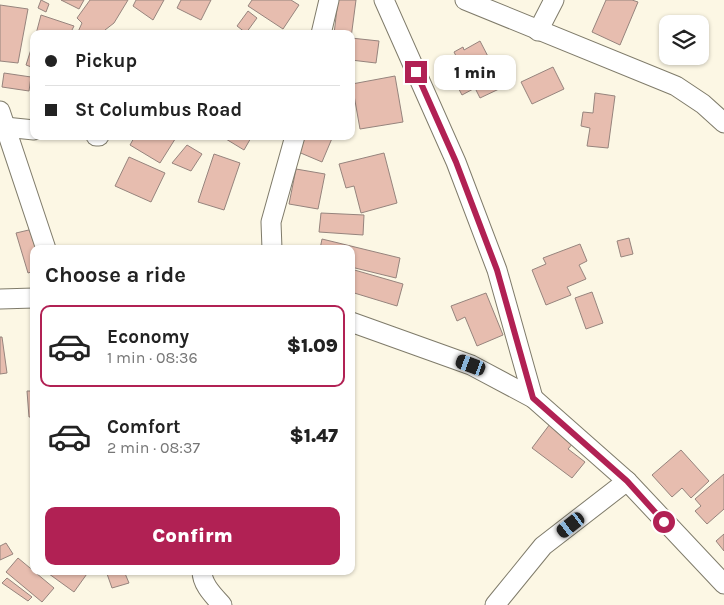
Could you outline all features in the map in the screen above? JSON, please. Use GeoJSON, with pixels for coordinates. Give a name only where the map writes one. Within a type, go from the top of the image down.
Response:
{"type":"FeatureCollection","features":[{"type":"Feature","properties":{"kind":"street"},"geometry":{"type":"LineString","coordinates":[[322,30],[328,0]]}},
{"type":"Feature","properties":{"kind":"street"},"geometry":{"type":"LineString","coordinates":[[384,0],[456,162],[497,270],[533,398]]}},
{"type":"Feature","properties":{"kind":"street"},"geometry":{"type":"LineString","coordinates":[[465,0],[676,86],[702,104],[724,123]]}},
{"type":"Feature","properties":{"kind":"street"},"geometry":{"type":"LineString","coordinates":[[538,31],[554,0]]}},
{"type":"Feature","properties":{"kind":"street"},"geometry":{"type":"LineString","coordinates":[[3,119],[30,129]]}},
{"type":"Feature","properties":{"kind":"street"},"geometry":{"type":"LineString","coordinates":[[3,119],[45,245]]}},
{"type":"Feature","properties":{"kind":"street"},"geometry":{"type":"LineString","coordinates":[[272,245],[271,222],[293,140]]}},
{"type":"Feature","properties":{"kind":"street"},"geometry":{"type":"LineString","coordinates":[[0,299],[30,298]]}},
{"type":"Feature","properties":{"kind":"street"},"geometry":{"type":"LineString","coordinates":[[355,323],[471,365],[533,398],[627,481],[724,584]]}},
{"type":"Feature","properties":{"kind":"street"},"geometry":{"type":"LineString","coordinates":[[495,605],[543,546],[627,481]]}},
{"type":"Feature","properties":{"kind":"street"},"geometry":{"type":"LineString","coordinates":[[202,575],[210,591],[222,605]]}},
{"type":"Feature","properties":{"kind":"building"},"geometry":{"type":"Polygon","coordinates":[[[41,0],[49,4],[46,12],[38,8],[41,0]]]}},
{"type":"Feature","properties":{"kind":"building"},"geometry":{"type":"Polygon","coordinates":[[[61,0],[84,0],[79,9],[61,0]]]}},
{"type":"Feature","properties":{"kind":"building"},"geometry":{"type":"Polygon","coordinates":[[[90,0],[128,0],[114,23],[105,30],[79,30],[82,23],[77,18],[90,0]]]}},
{"type":"Feature","properties":{"kind":"building"},"geometry":{"type":"Polygon","coordinates":[[[136,0],[164,0],[153,20],[133,6],[136,0]]]}},
{"type":"Feature","properties":{"kind":"building"},"geometry":{"type":"Polygon","coordinates":[[[181,0],[211,0],[201,20],[177,8],[181,0]]]}},
{"type":"Feature","properties":{"kind":"building"},"geometry":{"type":"Polygon","coordinates":[[[252,0],[291,0],[299,5],[283,29],[248,6],[252,0]]]}},
{"type":"Feature","properties":{"kind":"building"},"geometry":{"type":"Polygon","coordinates":[[[338,0],[356,0],[352,30],[334,30],[338,0]]]}},
{"type":"Feature","properties":{"kind":"building"},"geometry":{"type":"Polygon","coordinates":[[[606,0],[632,0],[638,2],[620,45],[592,32],[606,0]]]}},
{"type":"Feature","properties":{"kind":"building"},"geometry":{"type":"Polygon","coordinates":[[[0,5],[28,9],[18,63],[0,61],[0,5]]]}},
{"type":"Feature","properties":{"kind":"building"},"geometry":{"type":"Polygon","coordinates":[[[248,11],[257,18],[248,30],[242,30],[237,26],[248,11]]]}},
{"type":"Feature","properties":{"kind":"building"},"geometry":{"type":"Polygon","coordinates":[[[41,15],[74,26],[72,30],[37,30],[41,15]]]}},
{"type":"Feature","properties":{"kind":"building"},"geometry":{"type":"Polygon","coordinates":[[[355,38],[379,41],[376,63],[355,60],[355,38]]]}},
{"type":"Feature","properties":{"kind":"building"},"geometry":{"type":"Polygon","coordinates":[[[480,41],[494,68],[489,70],[499,89],[480,98],[475,88],[462,95],[452,76],[447,78],[443,70],[459,62],[454,52],[463,47],[464,50],[480,41]]]}},
{"type":"Feature","properties":{"kind":"building"},"geometry":{"type":"Polygon","coordinates":[[[30,52],[30,66],[26,65],[30,52]]]}},
{"type":"Feature","properties":{"kind":"building"},"geometry":{"type":"Polygon","coordinates":[[[553,67],[564,89],[532,104],[521,82],[553,67]]]}},
{"type":"Feature","properties":{"kind":"building"},"geometry":{"type":"Polygon","coordinates":[[[4,73],[30,77],[29,91],[2,87],[4,73]]]}},
{"type":"Feature","properties":{"kind":"building"},"geometry":{"type":"Polygon","coordinates":[[[395,76],[403,122],[360,129],[355,101],[355,83],[395,76]]]}},
{"type":"Feature","properties":{"kind":"building"},"geometry":{"type":"Polygon","coordinates":[[[595,93],[615,96],[608,148],[587,146],[590,128],[581,126],[583,112],[593,113],[595,93]]]}},
{"type":"Feature","properties":{"kind":"building"},"geometry":{"type":"Polygon","coordinates":[[[133,140],[174,140],[160,163],[130,145],[133,140]]]}},
{"type":"Feature","properties":{"kind":"building"},"geometry":{"type":"Polygon","coordinates":[[[228,140],[250,140],[244,150],[228,140]]]}},
{"type":"Feature","properties":{"kind":"building"},"geometry":{"type":"Polygon","coordinates":[[[301,140],[331,140],[322,162],[296,151],[301,140]]]}},
{"type":"Feature","properties":{"kind":"building"},"geometry":{"type":"Polygon","coordinates":[[[187,145],[202,154],[191,171],[172,163],[187,145]]]}},
{"type":"Feature","properties":{"kind":"building"},"geometry":{"type":"Polygon","coordinates":[[[384,153],[397,203],[361,213],[354,186],[346,188],[339,164],[384,153]]]}},
{"type":"Feature","properties":{"kind":"building"},"geometry":{"type":"Polygon","coordinates":[[[214,154],[240,163],[224,210],[198,202],[214,154]]]}},
{"type":"Feature","properties":{"kind":"building"},"geometry":{"type":"Polygon","coordinates":[[[129,157],[165,173],[151,202],[115,186],[129,157]]]}},
{"type":"Feature","properties":{"kind":"building"},"geometry":{"type":"Polygon","coordinates":[[[296,169],[325,174],[318,209],[289,204],[296,169]]]}},
{"type":"Feature","properties":{"kind":"building"},"geometry":{"type":"Polygon","coordinates":[[[321,213],[364,215],[363,235],[319,232],[321,213]]]}},
{"type":"Feature","properties":{"kind":"building"},"geometry":{"type":"Polygon","coordinates":[[[33,229],[38,245],[30,245],[30,272],[28,273],[16,233],[33,229]]]}},
{"type":"Feature","properties":{"kind":"building"},"geometry":{"type":"Polygon","coordinates":[[[629,238],[633,254],[621,257],[617,241],[629,238]]]}},
{"type":"Feature","properties":{"kind":"building"},"geometry":{"type":"Polygon","coordinates":[[[322,239],[347,245],[321,245],[322,239]]]}},
{"type":"Feature","properties":{"kind":"building"},"geometry":{"type":"Polygon","coordinates":[[[580,244],[587,261],[579,265],[586,279],[567,287],[571,295],[546,305],[532,270],[546,264],[543,258],[580,244]]]}},
{"type":"Feature","properties":{"kind":"building"},"geometry":{"type":"Polygon","coordinates":[[[355,247],[400,258],[396,278],[355,268],[355,247]]]}},
{"type":"Feature","properties":{"kind":"building"},"geometry":{"type":"Polygon","coordinates":[[[355,270],[403,284],[397,306],[355,293],[355,270]]]}},
{"type":"Feature","properties":{"kind":"building"},"geometry":{"type":"Polygon","coordinates":[[[592,292],[603,323],[586,329],[575,298],[592,292]]]}},
{"type":"Feature","properties":{"kind":"building"},"geometry":{"type":"Polygon","coordinates":[[[486,293],[503,335],[477,346],[465,317],[457,321],[451,306],[486,293]]]}},
{"type":"Feature","properties":{"kind":"building"},"geometry":{"type":"Polygon","coordinates":[[[0,337],[2,337],[7,373],[0,374],[0,337]]]}},
{"type":"Feature","properties":{"kind":"building"},"geometry":{"type":"Polygon","coordinates":[[[27,391],[30,391],[29,417],[27,391]]]}},
{"type":"Feature","properties":{"kind":"building"},"geometry":{"type":"Polygon","coordinates":[[[550,424],[574,442],[568,449],[585,462],[572,478],[532,448],[550,424]]]}},
{"type":"Feature","properties":{"kind":"building"},"geometry":{"type":"Polygon","coordinates":[[[681,450],[709,481],[691,498],[682,488],[672,497],[652,475],[681,450]]]}},
{"type":"Feature","properties":{"kind":"building"},"geometry":{"type":"Polygon","coordinates":[[[724,474],[724,509],[707,524],[695,511],[701,506],[695,499],[724,474]]]}},
{"type":"Feature","properties":{"kind":"building"},"geometry":{"type":"Polygon","coordinates":[[[724,534],[724,551],[716,541],[724,534]]]}},
{"type":"Feature","properties":{"kind":"building"},"geometry":{"type":"Polygon","coordinates":[[[6,543],[13,554],[0,560],[0,546],[6,543]]]}},
{"type":"Feature","properties":{"kind":"building"},"geometry":{"type":"Polygon","coordinates":[[[18,558],[30,568],[30,575],[38,575],[54,588],[42,602],[6,572],[18,558]]]}},
{"type":"Feature","properties":{"kind":"building"},"geometry":{"type":"Polygon","coordinates":[[[51,575],[86,575],[74,592],[51,575]]]}},
{"type":"Feature","properties":{"kind":"building"},"geometry":{"type":"Polygon","coordinates":[[[107,575],[126,575],[129,583],[112,588],[107,575]]]}},
{"type":"Feature","properties":{"kind":"building"},"geometry":{"type":"Polygon","coordinates":[[[7,578],[32,597],[28,601],[2,583],[7,578]]]}},
{"type":"Feature","properties":{"kind":"route"},"geometry":{"type":"LineString","coordinates":[[416,72],[456,162],[497,270],[533,398],[627,481],[664,522]]}}]}
